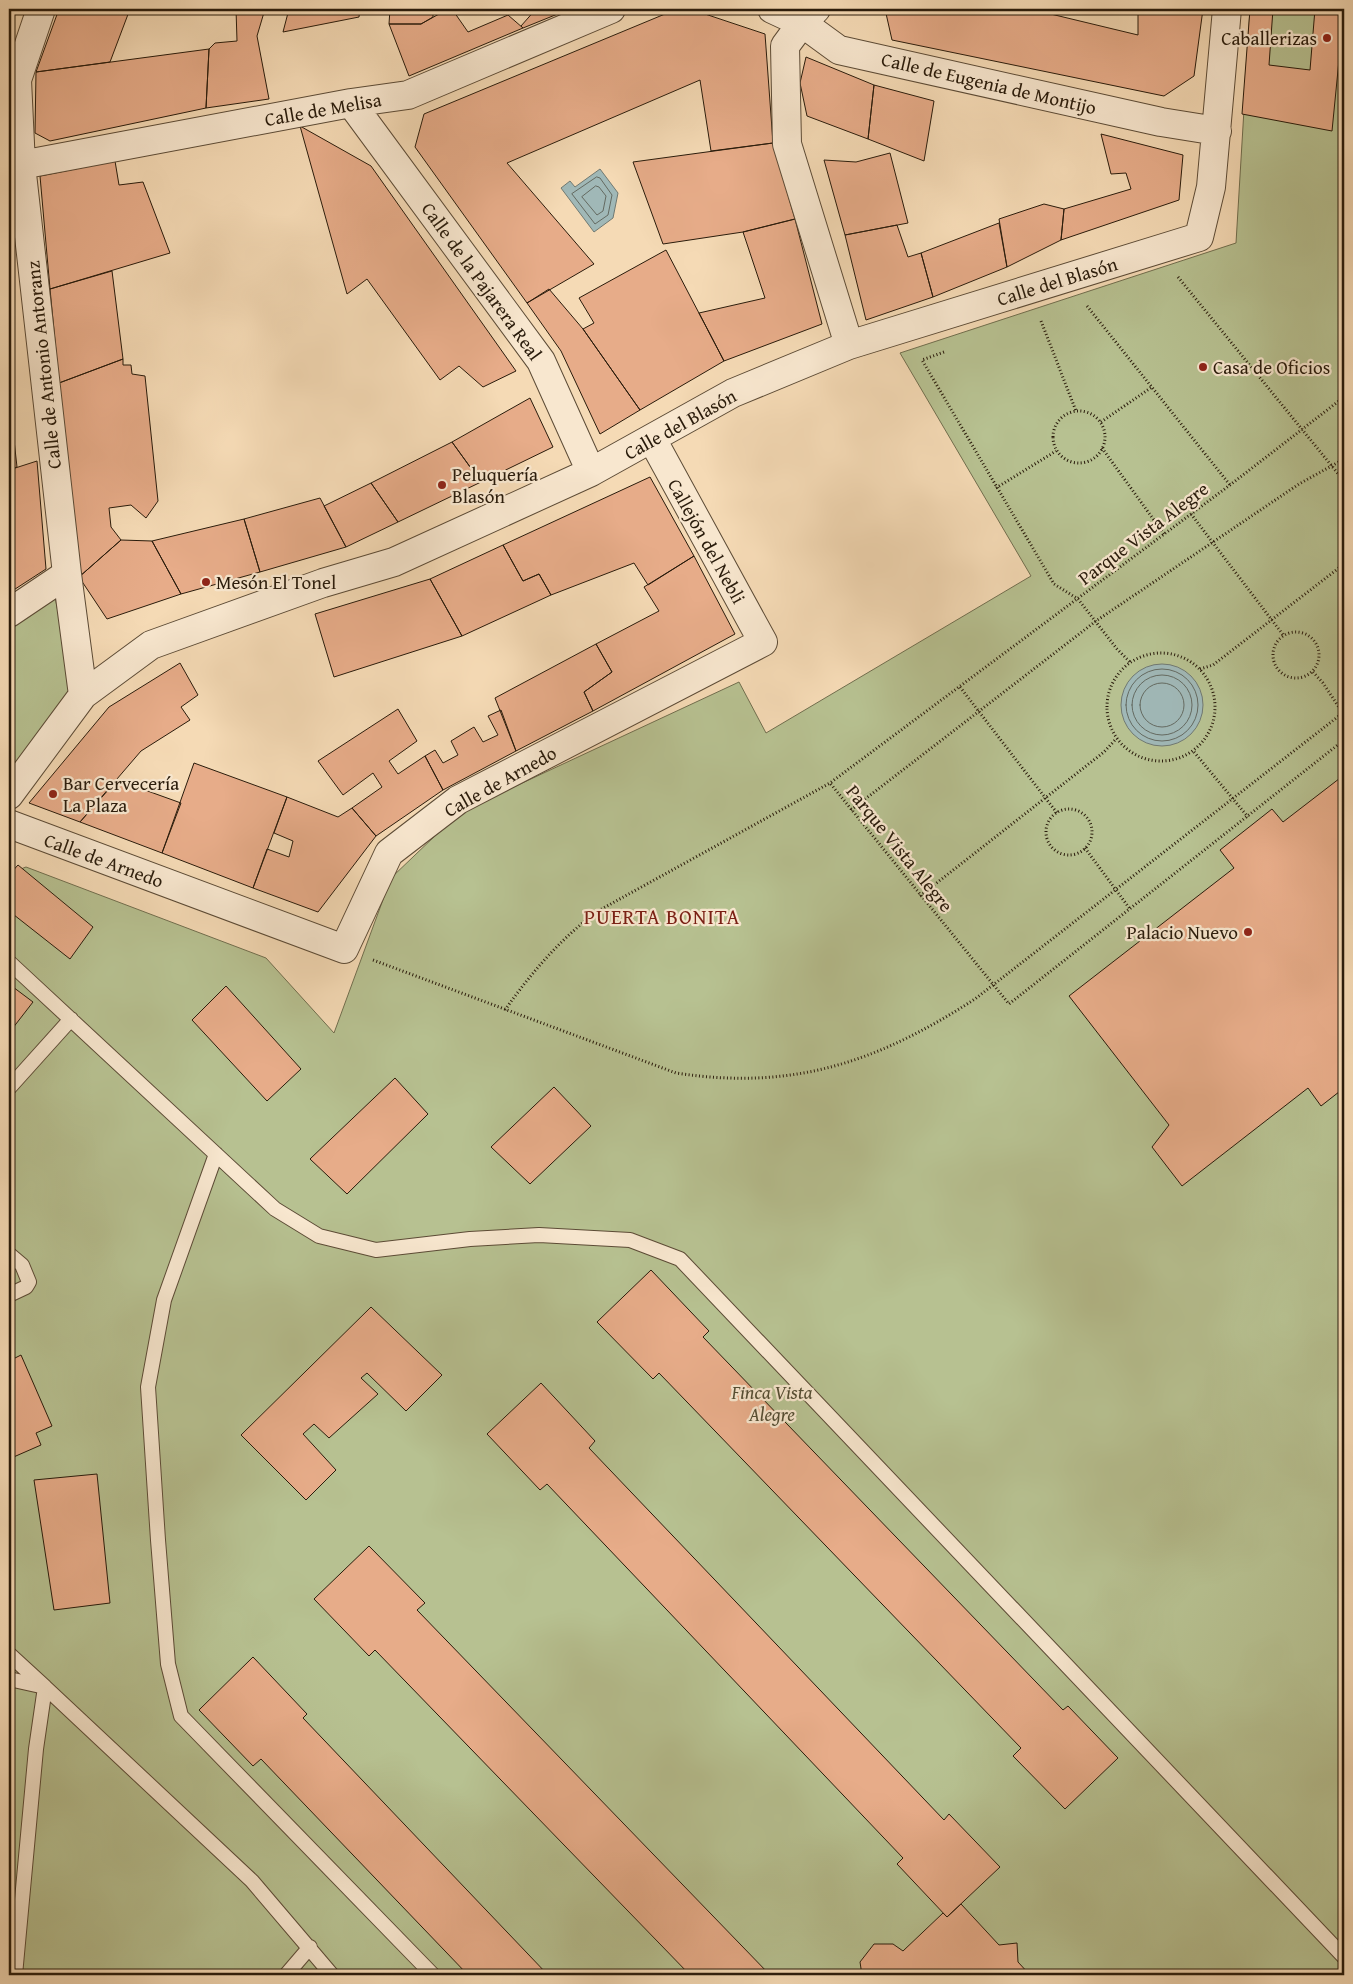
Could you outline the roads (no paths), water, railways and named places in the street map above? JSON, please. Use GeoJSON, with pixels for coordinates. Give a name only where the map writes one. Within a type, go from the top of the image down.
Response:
{"type":"FeatureCollection","features":[{"type":"Feature","properties":{"kind":"street","name":"Calle de Antonio Antoranz"},"geometry":{"type":"LineString","coordinates":[[41,9],[17,80],[21,165],[67,574],[83,694]]}},
{"type":"Feature","properties":{"kind":"street","name":"Calle de Melisa"},"geometry":{"type":"LineString","coordinates":[[21,165],[350,103],[408,95],[612,9]]}},
{"type":"Feature","properties":{"kind":"street","name":"Calle de Eugenia de Montijo"},"geometry":{"type":"LineString","coordinates":[[772,9],[809,16],[839,50],[1161,122],[1217,131]]}},
{"type":"Feature","properties":{"kind":"street","name":"Calle del Blasón"},"geometry":{"type":"LineString","coordinates":[[9,795],[83,694],[151,645],[323,583],[394,562],[591,472],[733,393],[850,345],[1199,236],[1211,187],[1227,9]]}},
{"type":"Feature","properties":{"kind":"street"},"geometry":{"type":"LineString","coordinates":[[809,16],[786,46],[787,144],[850,345]]}},
{"type":"Feature","properties":{"kind":"street","name":"Calle de la Pajarera Real"},"geometry":{"type":"LineString","coordinates":[[350,103],[541,361],[591,472]]}},
{"type":"Feature","properties":{"kind":"street","name":"Callejón del Nebli"},"geometry":{"type":"LineString","coordinates":[[652,439],[763,642]]}},
{"type":"Feature","properties":{"kind":"street"},"geometry":{"type":"LineString","coordinates":[[9,614],[67,574]]}},
{"type":"Feature","properties":{"kind":"street","name":"Calle de Arnedo"},"geometry":{"type":"LineString","coordinates":[[9,824],[344,949],[389,853],[458,800],[763,642]]}},
{"type":"Feature","properties":{"kind":"lane"},"geometry":{"type":"LineString","coordinates":[[9,962],[275,1209],[319,1236],[376,1250],[470,1239],[540,1235],[630,1240],[680,1259],[1344,1957]]}},
{"type":"Feature","properties":{"kind":"lane"},"geometry":{"type":"LineString","coordinates":[[9,1088],[71,1019]]}},
{"type":"Feature","properties":{"kind":"lane"},"geometry":{"type":"LineString","coordinates":[[216,1154],[164,1300],[148,1387],[168,1664],[181,1716],[433,1975]]}},
{"type":"Feature","properties":{"kind":"lane"},"geometry":{"type":"LineString","coordinates":[[9,1254],[22,1265],[29,1282],[26,1287],[9,1295]]}},
{"type":"Feature","properties":{"kind":"lane"},"geometry":{"type":"LineString","coordinates":[[9,1654],[252,1881],[332,1975]]}},
{"type":"Feature","properties":{"kind":"lane"},"geometry":{"type":"LineString","coordinates":[[9,1679],[45,1687]]}},
{"type":"Feature","properties":{"kind":"lane"},"geometry":{"type":"LineString","coordinates":[[14,1975],[36,1749],[45,1687]]}},
{"type":"Feature","properties":{"kind":"lane"},"geometry":{"type":"LineString","coordinates":[[286,1975],[310,1947]]}},
{"type":"Feature","properties":{"kind":"water"},"geometry":{"type":"Polygon","coordinates":[[[600,169],[618,193],[613,218],[594,232],[561,188],[570,181],[575,187],[600,169]]]}},
{"type":"Feature","properties":{"kind":"water"},"geometry":{"type":"Polygon","coordinates":[[[1162,664],[1178,667],[1191,676],[1200,689],[1203,705],[1200,721],[1191,734],[1178,743],[1162,746],[1146,743],[1133,734],[1124,721],[1121,705],[1124,689],[1133,676],[1146,667],[1162,664]]]}},
{"type":"Feature","properties":{"kind":"place","name":"Caballerizas"},"geometry":{"type":"Point","coordinates":[1327,38]}},
{"type":"Feature","properties":{"kind":"place","name":"Casa de Oficios"},"geometry":{"type":"Point","coordinates":[1203,367]}},
{"type":"Feature","properties":{"kind":"place","name":"Peluquería Blasón"},"geometry":{"type":"Point","coordinates":[442,485]}},
{"type":"Feature","properties":{"kind":"place","name":"Mesón El Tonel"},"geometry":{"type":"Point","coordinates":[206,582]}},
{"type":"Feature","properties":{"kind":"place","name":"Bar Cervecería La Plaza"},"geometry":{"type":"Point","coordinates":[53,794]}},
{"type":"Feature","properties":{"kind":"place","name":"Palacio Nuevo"},"geometry":{"type":"Point","coordinates":[1248,932]}},
{"type":"Feature","properties":{"kind":"district","name":"PUERTA BONITA"},"geometry":{"type":"Point","coordinates":[662,917]}},
{"type":"Feature","properties":{"kind":"park label","name":"Finca Vista Alegre"},"geometry":{"type":"Point","coordinates":[772,1403]}}]}
